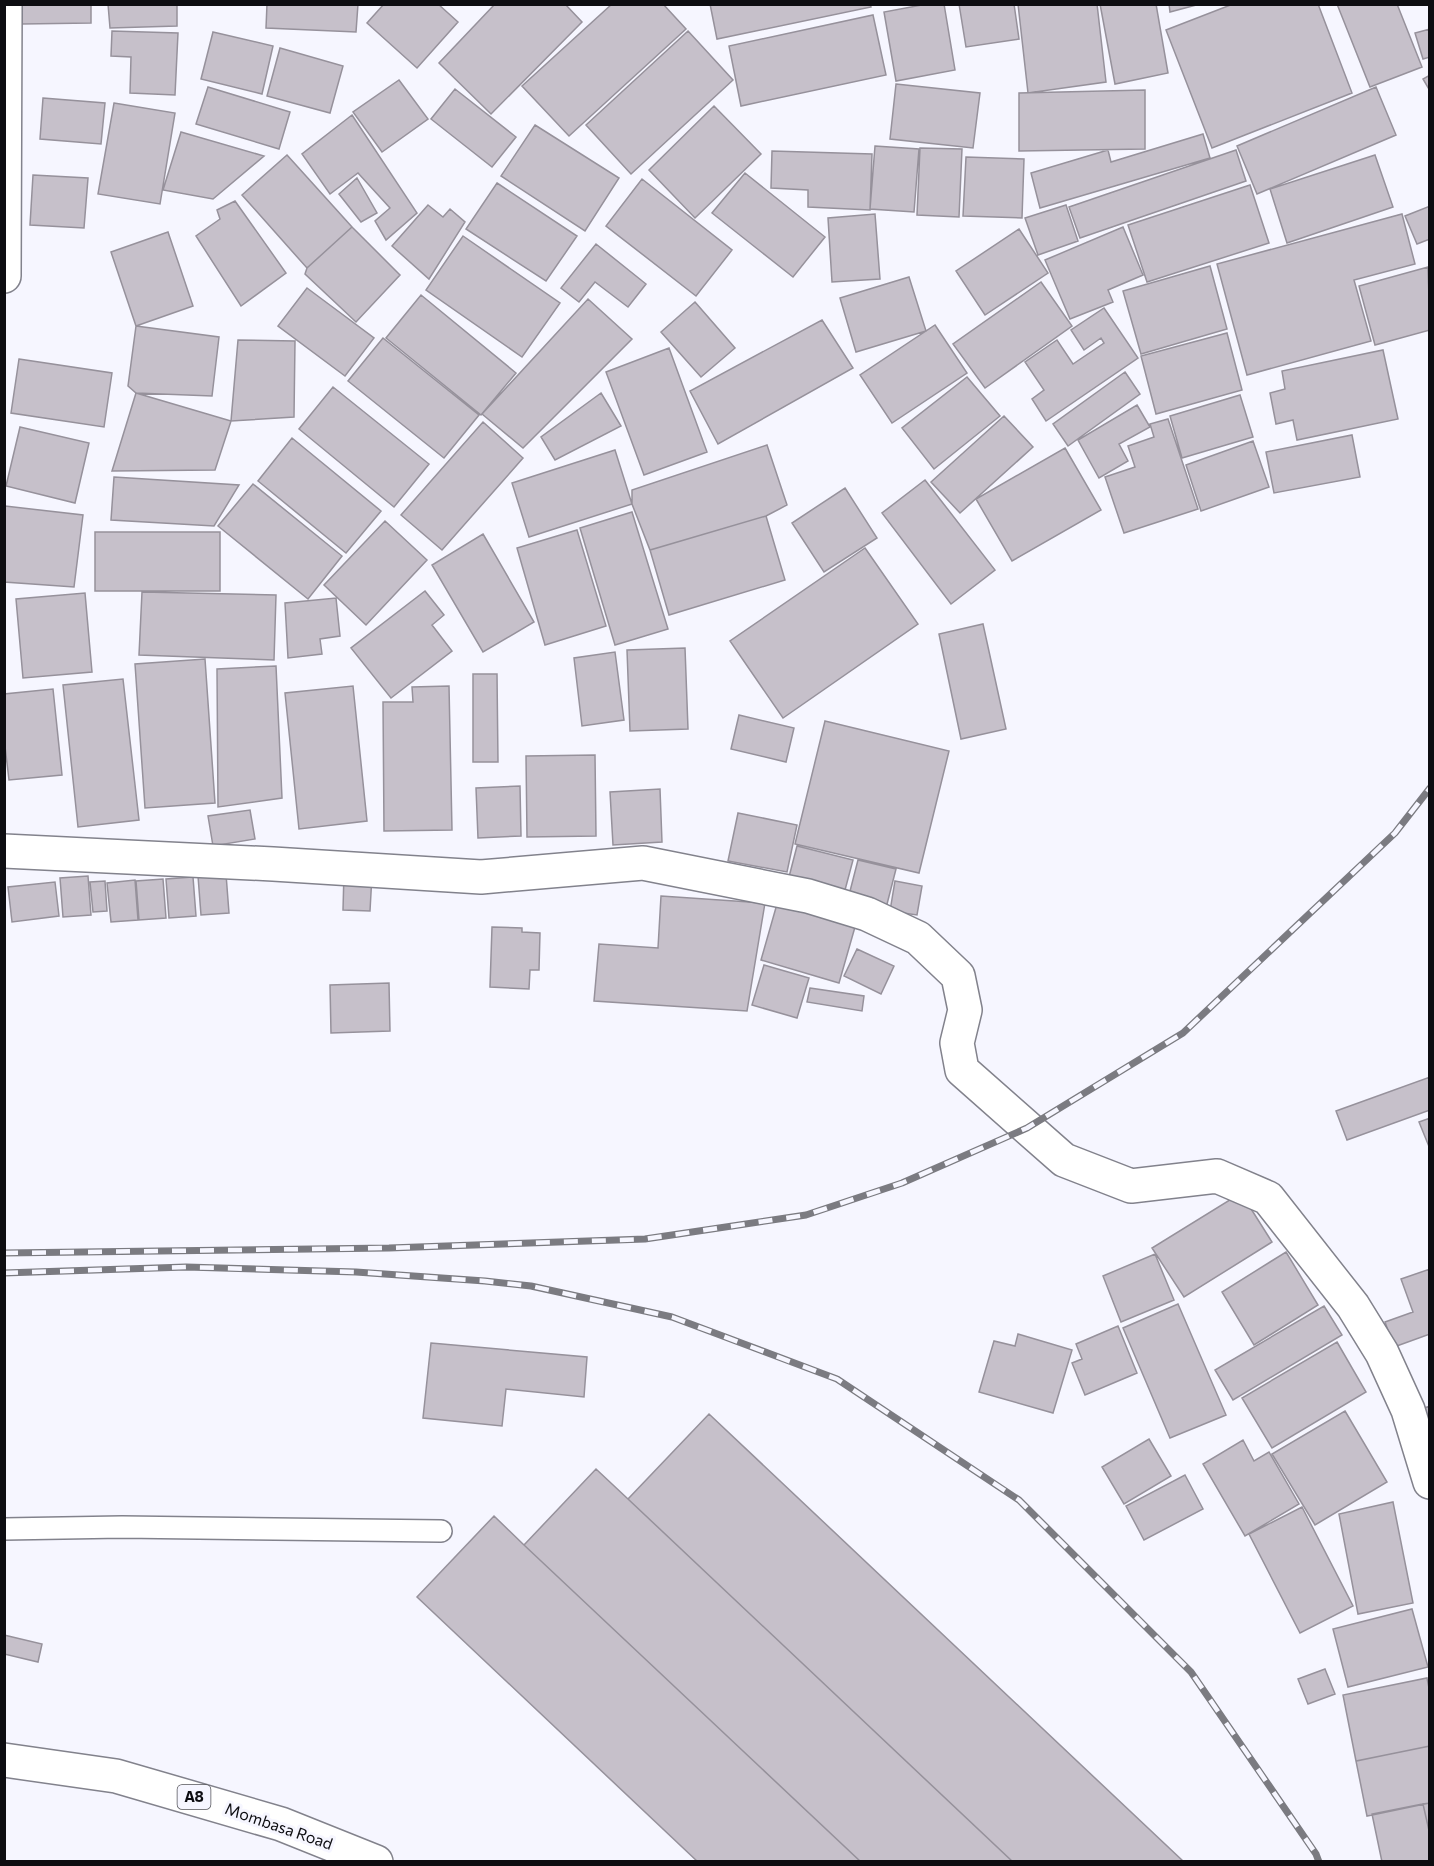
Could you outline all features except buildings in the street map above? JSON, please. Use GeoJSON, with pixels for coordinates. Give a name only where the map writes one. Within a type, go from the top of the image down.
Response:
{"type":"FeatureCollection","features":[{"type":"Feature","properties":{"kind":"main road"},"geometry":{"type":"LineString","coordinates":[[4,276],[5,4]]}},
{"type":"Feature","properties":{"kind":"main road"},"geometry":{"type":"LineString","coordinates":[[4,850],[481,877],[643,863],[808,896],[867,914],[918,938],[958,976],[965,1010],[957,1043],[962,1070],[1064,1160],[1131,1186],[1217,1176],[1268,1198],[1353,1306],[1382,1353],[1408,1410],[1430,1482]]}},
{"type":"Feature","properties":{"kind":"main road","name":"Mombasa Road"},"geometry":{"type":"LineString","coordinates":[[4,1760],[116,1776],[281,1824],[376,1862]]}},
{"type":"Feature","properties":{"kind":"lane"},"geometry":{"type":"LineString","coordinates":[[4,1528],[122,1527],[441,1531]]}},
{"type":"Feature","properties":{"kind":"railway"},"geometry":{"type":"LineString","coordinates":[[4,1253],[389,1248],[645,1239],[806,1215],[902,1183],[1027,1128],[1183,1033],[1395,833],[1430,788]]}},
{"type":"Feature","properties":{"kind":"railway"},"geometry":{"type":"LineString","coordinates":[[4,1273],[186,1267],[356,1272],[531,1286],[672,1317],[837,1379],[1019,1500],[1191,1672],[1316,1854],[1319,1862]]}}]}
